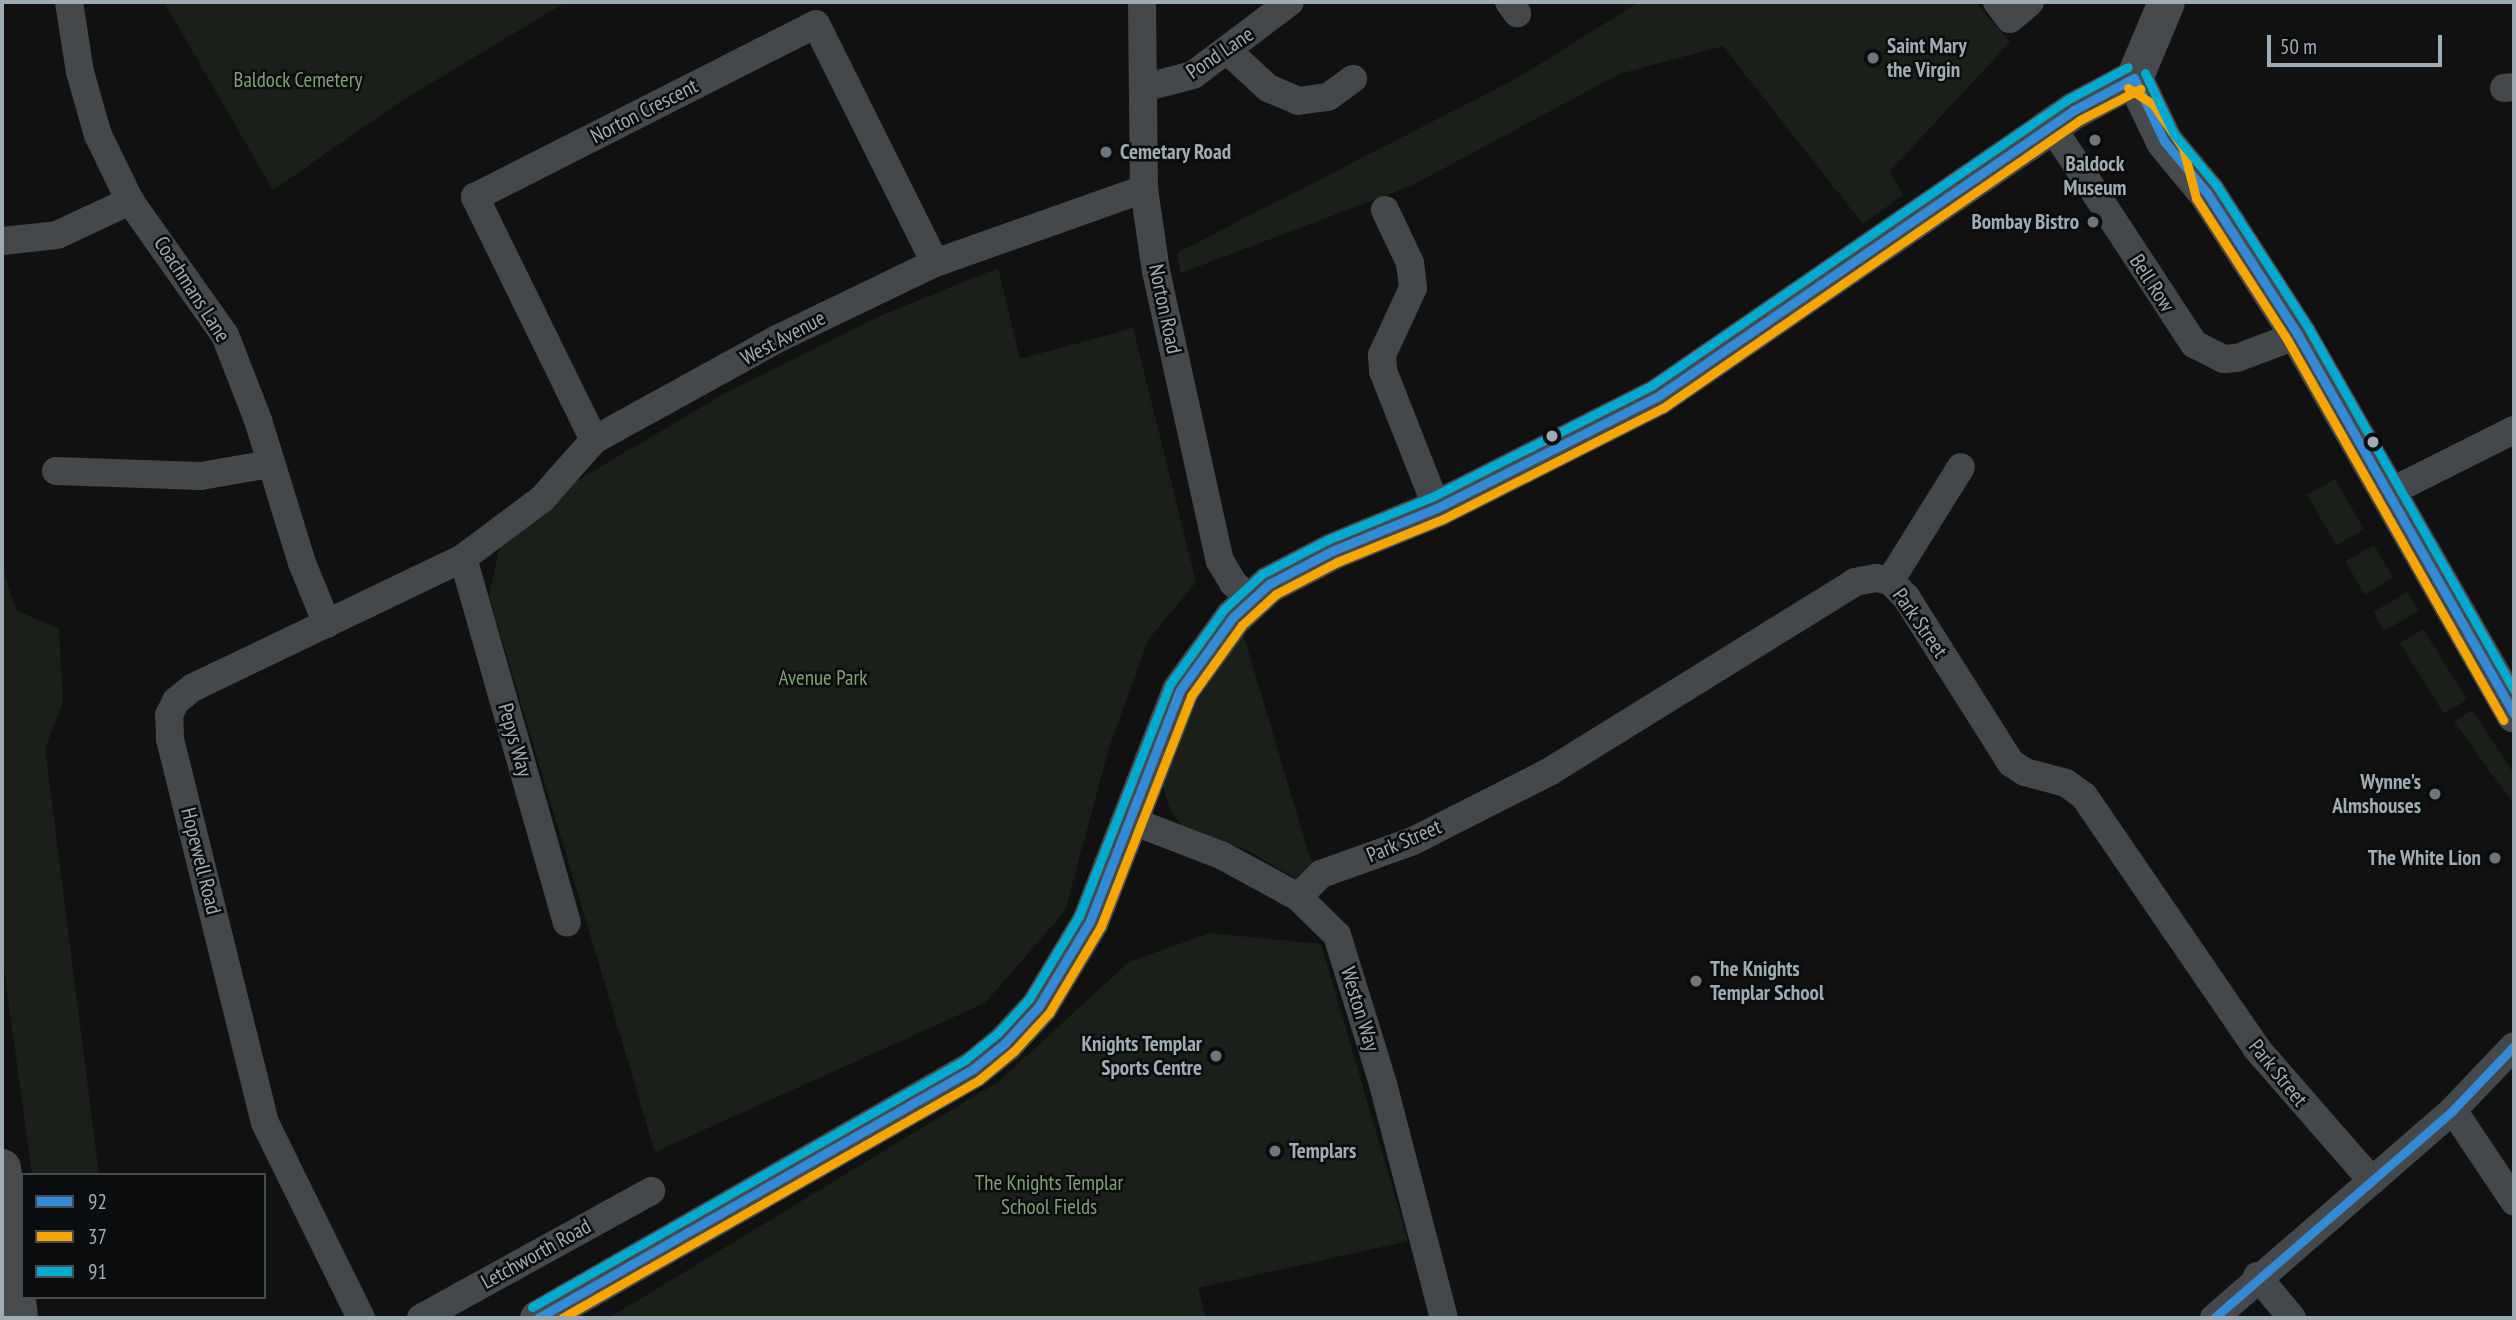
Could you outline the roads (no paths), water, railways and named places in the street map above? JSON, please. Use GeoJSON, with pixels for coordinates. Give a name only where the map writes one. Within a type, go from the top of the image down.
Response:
{"type":"FeatureCollection","features":[{"type":"Feature","properties":{"kind":"highway"},"geometry":{"type":"LineString","coordinates":[[2,1168],[19,1318]]}},
{"type":"Feature","properties":{"kind":"main road"},"geometry":{"type":"LineString","coordinates":[[538,1318],[973,1069],[1005,1043],[1066,967],[1090,921],[1127,819],[1180,690],[1212,642],[1251,600],[1298,567],[1437,508],[1598,430],[1695,374],[1780,310],[2052,127],[2134,78],[2166,2]]}},
{"type":"Feature","properties":{"kind":"main road"},"geometry":{"type":"LineString","coordinates":[[2134,78],[2164,141],[2207,193],[2298,335],[2514,714]]}},
{"type":"Feature","properties":{"kind":"street","name":"Coachmans Lane"},"geometry":{"type":"LineString","coordinates":[[69,2],[80,72],[92,114],[130,201],[225,335],[302,563],[327,624]]}},
{"type":"Feature","properties":{"kind":"street","name":"Norton Road"},"geometry":{"type":"LineString","coordinates":[[1142,2],[1144,189],[1156,271],[1215,544],[1228,576],[1251,600]]}},
{"type":"Feature","properties":{"kind":"street","name":"Pond Lane"},"geometry":{"type":"LineString","coordinates":[[1143,88],[1193,75],[1290,2]]}},
{"type":"Feature","properties":{"kind":"street","name":"Norton Crescent"},"geometry":{"type":"LineString","coordinates":[[594,440],[475,197],[816,24],[935,262]]}},
{"type":"Feature","properties":{"kind":"street"},"geometry":{"type":"LineString","coordinates":[[1228,51],[1268,88],[1298,101],[1328,97],[1353,79]]}},
{"type":"Feature","properties":{"kind":"street","name":"Bell Row"},"geometry":{"type":"LineString","coordinates":[[2052,127],[2194,344],[2223,359],[2237,358],[2298,335]]}},
{"type":"Feature","properties":{"kind":"street","name":"West Avenue"},"geometry":{"type":"LineString","coordinates":[[463,558],[542,499],[594,440],[779,338],[935,262],[1144,189]]}},
{"type":"Feature","properties":{"kind":"street"},"geometry":{"type":"LineString","coordinates":[[2,241],[57,235],[130,201]]}},
{"type":"Feature","properties":{"kind":"street"},"geometry":{"type":"LineString","coordinates":[[1385,210],[1409,262],[1413,288],[1382,355],[1383,371],[1437,508]]}},
{"type":"Feature","properties":{"kind":"street"},"geometry":{"type":"LineString","coordinates":[[2388,493],[2514,430]]}},
{"type":"Feature","properties":{"kind":"street"},"geometry":{"type":"LineString","coordinates":[[56,471],[201,476],[270,464]]}},
{"type":"Feature","properties":{"kind":"street"},"geometry":{"type":"LineString","coordinates":[[1890,581],[1961,467]]}},
{"type":"Feature","properties":{"kind":"street","name":"Hopewell Road"},"geometry":{"type":"LineString","coordinates":[[361,1318],[265,1123],[169,725],[172,708],[183,693],[463,558]]}},
{"type":"Feature","properties":{"kind":"street","name":"Pepys Way"},"geometry":{"type":"LineString","coordinates":[[463,558],[567,922]]}},
{"type":"Feature","properties":{"kind":"street","name":"Park Street"},"geometry":{"type":"LineString","coordinates":[[1298,897],[1321,874],[1413,841],[1549,772],[1855,582],[1876,578],[1890,581],[1906,597],[2011,764],[2025,772],[2066,783],[2084,796],[2257,1049],[2372,1181]]}},
{"type":"Feature","properties":{"kind":"street","name":"Weston Way"},"geometry":{"type":"LineString","coordinates":[[1127,819],[1221,855],[1298,897],[1337,935],[1444,1318]]}},
{"type":"Feature","properties":{"kind":"street"},"geometry":{"type":"LineString","coordinates":[[2214,1318],[2258,1276],[2453,1110],[2514,1046]]}},
{"type":"Feature","properties":{"kind":"street"},"geometry":{"type":"LineString","coordinates":[[2453,1110],[2514,1201]]}},
{"type":"Feature","properties":{"kind":"street","name":"Letchworth Road"},"geometry":{"type":"LineString","coordinates":[[421,1318],[651,1191]]}},
{"type":"Feature","properties":{"kind":"street"},"geometry":{"type":"LineString","coordinates":[[2258,1276],[2292,1318]]}},
{"type":"Feature","properties":{"kind":"place","name":"Saint Mary the Virgin"},"geometry":{"type":"Point","coordinates":[1873,58]}},
{"type":"Feature","properties":{"kind":"place","name":"Baldock Museum"},"geometry":{"type":"Point","coordinates":[2095,140]}},
{"type":"Feature","properties":{"kind":"place","name":"Cemetary Road"},"geometry":{"type":"Point","coordinates":[1106,152]}},
{"type":"Feature","properties":{"kind":"place","name":"Bombay Bistro"},"geometry":{"type":"Point","coordinates":[2093,222]}},
{"type":"Feature","properties":{"kind":"place","name":"Wynne's Almshouses"},"geometry":{"type":"Point","coordinates":[2435,794]}},
{"type":"Feature","properties":{"kind":"place","name":"The White Lion"},"geometry":{"type":"Point","coordinates":[2495,858]}},
{"type":"Feature","properties":{"kind":"place","name":"The Knights Templar School"},"geometry":{"type":"Point","coordinates":[1696,981]}},
{"type":"Feature","properties":{"kind":"place","name":"Knights Templar Sports Centre"},"geometry":{"type":"Point","coordinates":[1216,1056]}},
{"type":"Feature","properties":{"kind":"place","name":"Templars"},"geometry":{"type":"Point","coordinates":[1275,1151]}},
{"type":"Feature","properties":{"kind":"park label","name":"Baldock Cemetery"},"geometry":{"type":"Point","coordinates":[298,80]}},
{"type":"Feature","properties":{"kind":"park label","name":"Avenue Park"},"geometry":{"type":"Point","coordinates":[823,678]}},
{"type":"Feature","properties":{"kind":"park label","name":"The Knights Templar School Fields"},"geometry":{"type":"Point","coordinates":[1049,1195]}}]}
